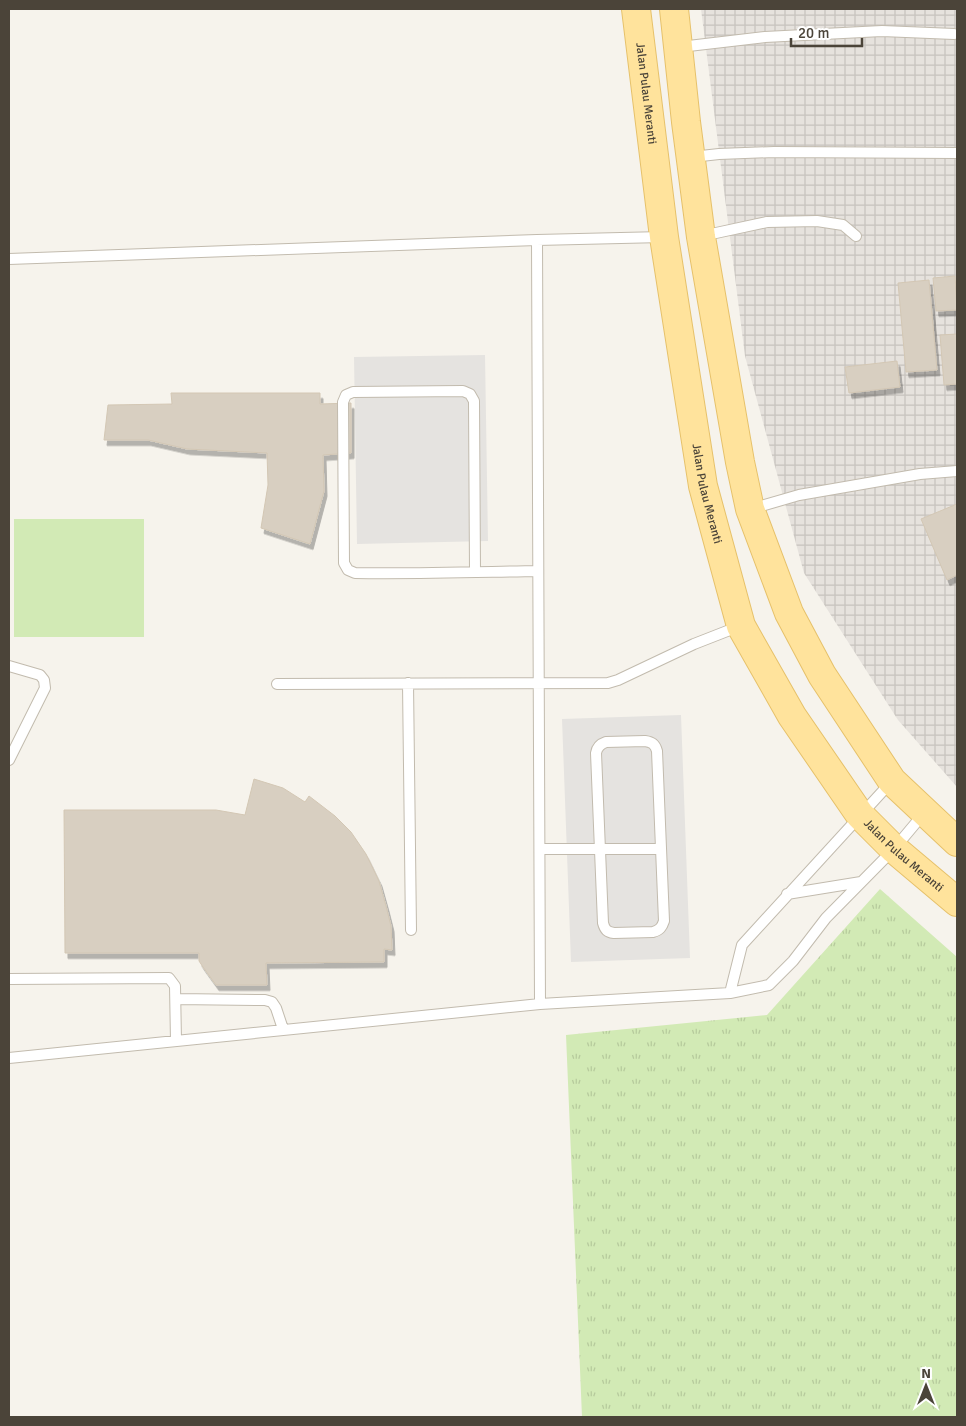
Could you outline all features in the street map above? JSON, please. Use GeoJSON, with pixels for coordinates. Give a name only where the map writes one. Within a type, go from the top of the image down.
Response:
{"type":"FeatureCollection","features":[{"type":"Feature","properties":{"kind":"main road","name":"Jalan Pulau Meranti"},"geometry":{"type":"LineString","coordinates":[[636,9],[664,237],[704,486],[741,626],[792,716],[860,815],[894,849],[957,902]]}},
{"type":"Feature","properties":{"kind":"main road"},"geometry":{"type":"LineString","coordinates":[[674,9],[702,237],[740,462],[750,509],[789,613],[822,674],[892,781],[957,842]]}},
{"type":"Feature","properties":{"kind":"lane"},"geometry":{"type":"LineString","coordinates":[[679,47],[766,37],[872,32],[954,34]]}},
{"type":"Feature","properties":{"kind":"lane"},"geometry":{"type":"LineString","coordinates":[[691,158],[719,154],[774,152],[957,153]]}},
{"type":"Feature","properties":{"kind":"lane"},"geometry":{"type":"LineString","coordinates":[[702,237],[768,222],[807,221],[843,225],[856,236]]}},
{"type":"Feature","properties":{"kind":"lane"},"geometry":{"type":"LineString","coordinates":[[9,258],[664,237]]}},
{"type":"Feature","properties":{"kind":"lane"},"geometry":{"type":"LineString","coordinates":[[537,240],[540,1004]]}},
{"type":"Feature","properties":{"kind":"lane"},"geometry":{"type":"LineString","coordinates":[[475,572],[474,401],[470,394],[463,391],[354,392],[346,395],[343,402],[344,563],[348,570],[355,573],[475,572],[538,571]]}},
{"type":"Feature","properties":{"kind":"lane"},"geometry":{"type":"LineString","coordinates":[[750,509],[799,494],[920,474],[957,470]]}},
{"type":"Feature","properties":{"kind":"lane"},"geometry":{"type":"LineString","coordinates":[[277,684],[608,683],[694,644],[741,626]]}},
{"type":"Feature","properties":{"kind":"lane"},"geometry":{"type":"LineString","coordinates":[[9,666],[40,675],[44,680],[45,688],[9,760]]}},
{"type":"Feature","properties":{"kind":"lane"},"geometry":{"type":"LineString","coordinates":[[408,683],[411,930]]}},
{"type":"Feature","properties":{"kind":"lane"},"geometry":{"type":"LineString","coordinates":[[606,742],[651,742],[655,746],[656,751],[661,849],[662,926],[659,930],[653,932],[614,933],[608,932],[604,928],[600,849],[597,748],[606,742]]}},
{"type":"Feature","properties":{"kind":"lane"},"geometry":{"type":"LineString","coordinates":[[730,993],[742,946],[787,894],[892,781]]}},
{"type":"Feature","properties":{"kind":"lane"},"geometry":{"type":"LineString","coordinates":[[9,1058],[540,1004],[730,993],[770,986],[793,961],[826,918],[894,849],[925,811]]}},
{"type":"Feature","properties":{"kind":"lane"},"geometry":{"type":"LineString","coordinates":[[540,849],[661,849]]}},
{"type":"Feature","properties":{"kind":"lane"},"geometry":{"type":"LineString","coordinates":[[787,894],[861,882]]}},
{"type":"Feature","properties":{"kind":"lane"},"geometry":{"type":"LineString","coordinates":[[9,978],[168,978],[174,986],[176,999],[176,1041]]}},
{"type":"Feature","properties":{"kind":"lane"},"geometry":{"type":"LineString","coordinates":[[176,999],[265,1000],[272,1002],[276,1008],[283,1029]]}},
{"type":"Feature","properties":{"kind":"shaded area"},"geometry":{"type":"Polygon","coordinates":[[[701,9],[957,9],[957,787],[898,720],[804,573],[745,356],[701,9]]]}},
{"type":"Feature","properties":{"kind":"shaded area"},"geometry":{"type":"Polygon","coordinates":[[[485,355],[488,541],[357,544],[354,357],[485,355]]]}},
{"type":"Feature","properties":{"kind":"shaded area"},"geometry":{"type":"Polygon","coordinates":[[[681,715],[690,958],[571,962],[562,719],[681,715]]]}},
{"type":"Feature","properties":{"kind":"green space"},"geometry":{"type":"Polygon","coordinates":[[[14,519],[144,519],[144,637],[14,637],[14,519]]]}},
{"type":"Feature","properties":{"kind":"green space"},"geometry":{"type":"Polygon","coordinates":[[[880,889],[957,957],[957,1417],[582,1417],[566,1035],[767,1015],[880,889]]]}},
{"type":"Feature","properties":{"kind":"building"},"geometry":{"type":"Polygon","coordinates":[[[955,276],[957,310],[936,311],[933,278],[955,276]]]}},
{"type":"Feature","properties":{"kind":"building"},"geometry":{"type":"Polygon","coordinates":[[[929,280],[937,370],[906,372],[898,283],[929,280]]]}},
{"type":"Feature","properties":{"kind":"building"},"geometry":{"type":"Polygon","coordinates":[[[957,334],[957,384],[944,385],[940,335],[957,334]]]}},
{"type":"Feature","properties":{"kind":"building"},"geometry":{"type":"Polygon","coordinates":[[[897,361],[900,387],[849,393],[845,367],[897,361]]]}},
{"type":"Feature","properties":{"kind":"building"},"geometry":{"type":"Polygon","coordinates":[[[171,393],[320,393],[320,404],[351,403],[351,453],[323,455],[324,491],[310,544],[261,528],[268,485],[267,453],[187,449],[148,440],[104,440],[108,405],[172,404],[171,393]]]}},
{"type":"Feature","properties":{"kind":"building"},"geometry":{"type":"Polygon","coordinates":[[[957,504],[957,575],[947,580],[921,519],[957,504]]]}},
{"type":"Feature","properties":{"kind":"building"},"geometry":{"type":"Polygon","coordinates":[[[254,779],[283,788],[305,802],[309,796],[335,816],[351,832],[366,854],[379,881],[386,906],[391,926],[392,950],[384,949],[384,962],[266,963],[267,985],[216,985],[199,961],[199,953],[65,953],[64,810],[216,810],[245,815],[254,779]]]}}]}
